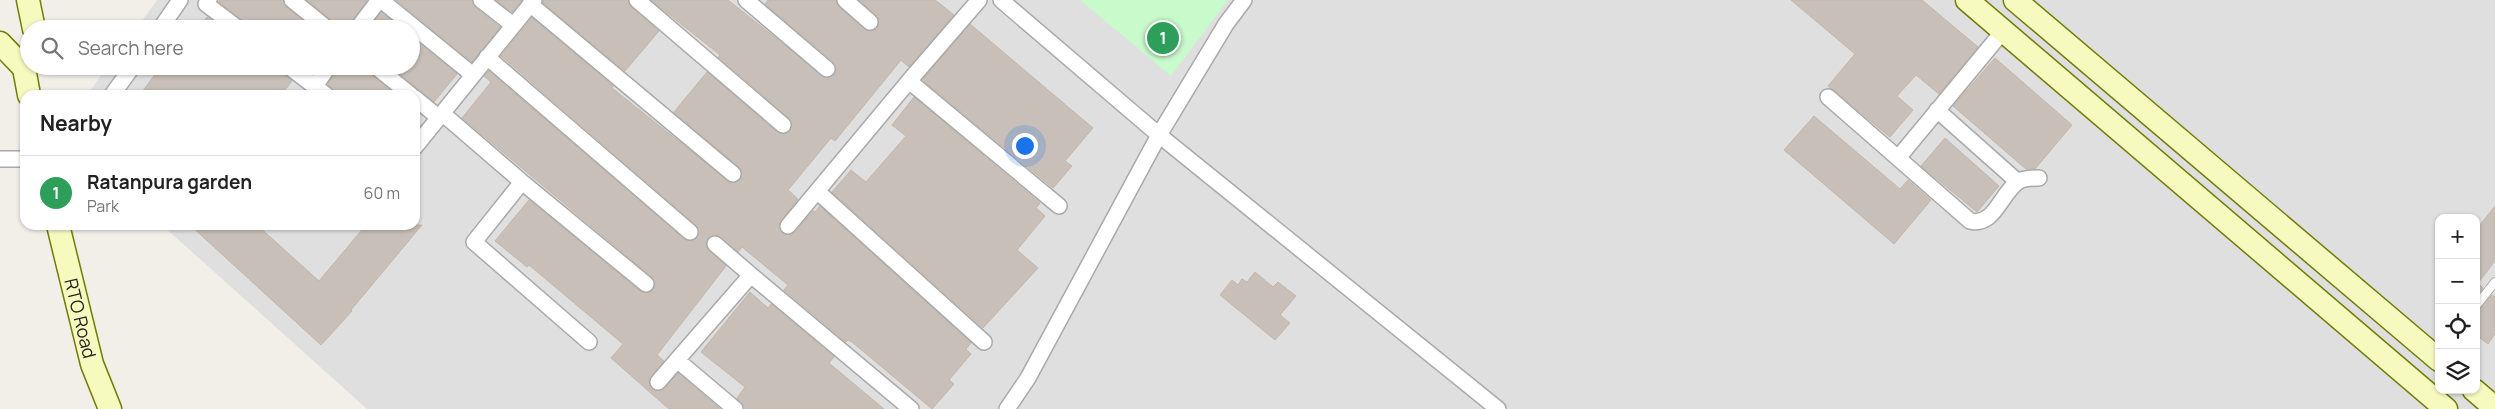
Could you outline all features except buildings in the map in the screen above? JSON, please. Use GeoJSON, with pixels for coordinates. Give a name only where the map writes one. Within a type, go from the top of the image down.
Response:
{"type":"FeatureCollection","features":[{"type":"Feature","properties":{"kind":"street"},"geometry":{"type":"LineString","coordinates":[[28,0],[32,20]]}},
{"type":"Feature","properties":{"kind":"street"},"geometry":{"type":"LineString","coordinates":[[166,20],[180,0]]}},
{"type":"Feature","properties":{"kind":"street"},"geometry":{"type":"LineString","coordinates":[[209,0],[206,4],[227,20]]}},
{"type":"Feature","properties":{"kind":"street"},"geometry":{"type":"LineString","coordinates":[[292,0],[317,20]]}},
{"type":"Feature","properties":{"kind":"street"},"geometry":{"type":"LineString","coordinates":[[364,20],[380,0],[405,20]]}},
{"type":"Feature","properties":{"kind":"street"},"geometry":{"type":"LineString","coordinates":[[481,0],[513,25]]}},
{"type":"Feature","properties":{"kind":"street"},"geometry":{"type":"LineString","coordinates":[[637,0],[783,124]]}},
{"type":"Feature","properties":{"kind":"street"},"geometry":{"type":"LineString","coordinates":[[746,0],[827,69]]}},
{"type":"Feature","properties":{"kind":"street"},"geometry":{"type":"LineString","coordinates":[[846,0],[870,22]]}},
{"type":"Feature","properties":{"kind":"street"},"geometry":{"type":"LineString","coordinates":[[788,226],[979,0]]}},
{"type":"Feature","properties":{"kind":"street"},"geometry":{"type":"LineString","coordinates":[[1001,0],[1159,135],[1498,409]]}},
{"type":"Feature","properties":{"kind":"street"},"geometry":{"type":"LineString","coordinates":[[1007,409],[1028,378],[1159,135],[1226,24],[1244,0]]}},
{"type":"Feature","properties":{"kind":"street"},"geometry":{"type":"LineString","coordinates":[[1967,0],[2446,409]]}},
{"type":"Feature","properties":{"kind":"street"},"geometry":{"type":"LineString","coordinates":[[2015,0],[2435,357]]}},
{"type":"Feature","properties":{"kind":"street"},"geometry":{"type":"LineString","coordinates":[[420,141],[532,2],[733,174]]}},
{"type":"Feature","properties":{"kind":"street"},"geometry":{"type":"LineString","coordinates":[[1898,158],[2004,30]]}},
{"type":"Feature","properties":{"kind":"street"},"geometry":{"type":"LineString","coordinates":[[420,32],[473,75]]}},
{"type":"Feature","properties":{"kind":"street"},"geometry":{"type":"LineString","coordinates":[[0,43],[20,57]]}},
{"type":"Feature","properties":{"kind":"street"},"geometry":{"type":"LineString","coordinates":[[487,57],[690,232]]}},
{"type":"Feature","properties":{"kind":"street"},"geometry":{"type":"LineString","coordinates":[[28,75],[29,90]]}},
{"type":"Feature","properties":{"kind":"street"},"geometry":{"type":"LineString","coordinates":[[116,90],[126,75]]}},
{"type":"Feature","properties":{"kind":"street"},"geometry":{"type":"LineString","coordinates":[[300,75],[320,90],[326,75]]}},
{"type":"Feature","properties":{"kind":"street"},"geometry":{"type":"LineString","coordinates":[[386,75],[405,90]]}},
{"type":"Feature","properties":{"kind":"street"},"geometry":{"type":"LineString","coordinates":[[909,81],[1059,206]]}},
{"type":"Feature","properties":{"kind":"street"},"geometry":{"type":"LineString","coordinates":[[1828,97],[1962,216],[1978,223],[1986,220],[2018,182],[2039,178]]}},
{"type":"Feature","properties":{"kind":"street"},"geometry":{"type":"LineString","coordinates":[[420,101],[440,115],[646,284]]}},
{"type":"Feature","properties":{"kind":"street"},"geometry":{"type":"LineString","coordinates":[[1937,110],[2018,182]]}},
{"type":"Feature","properties":{"kind":"street"},"geometry":{"type":"LineString","coordinates":[[0,159],[20,159]]}},
{"type":"Feature","properties":{"kind":"street"},"geometry":{"type":"LineString","coordinates":[[522,182],[474,242],[589,342]]}},
{"type":"Feature","properties":{"kind":"street"},"geometry":{"type":"LineString","coordinates":[[818,192],[984,342]]}},
{"type":"Feature","properties":{"kind":"street","name":"RTO Road"},"geometry":{"type":"LineString","coordinates":[[59,230],[92,364],[110,409]]}},
{"type":"Feature","properties":{"kind":"street"},"geometry":{"type":"LineString","coordinates":[[715,244],[911,409]]}},
{"type":"Feature","properties":{"kind":"street"},"geometry":{"type":"LineString","coordinates":[[658,382],[750,275]]}},
{"type":"Feature","properties":{"kind":"street"},"geometry":{"type":"LineString","coordinates":[[677,360],[735,409]]}},
{"type":"Feature","properties":{"kind":"street"},"geometry":{"type":"LineString","coordinates":[[2479,394],[2495,408]]}},
{"type":"Feature","properties":{"kind":"lane"},"geometry":{"type":"LineString","coordinates":[[2478,304],[2495,282]]}},
{"type":"Feature","properties":{"kind":"shaded area"},"geometry":{"type":"Polygon","coordinates":[[[157,0],[2495,0],[2495,409],[367,409],[168,230],[420,230],[420,90],[91,90],[101,75],[420,75],[420,20],[143,20],[157,0]]]}},
{"type":"Feature","properties":{"kind":"green space"},"geometry":{"type":"Polygon","coordinates":[[[1080,0],[1228,0],[1171,76],[1080,0]]]}},
{"type":"Feature","properties":{"kind":"place","name":"Ratanpura garden"},"geometry":{"type":"Point","coordinates":[1163,38]}}]}
